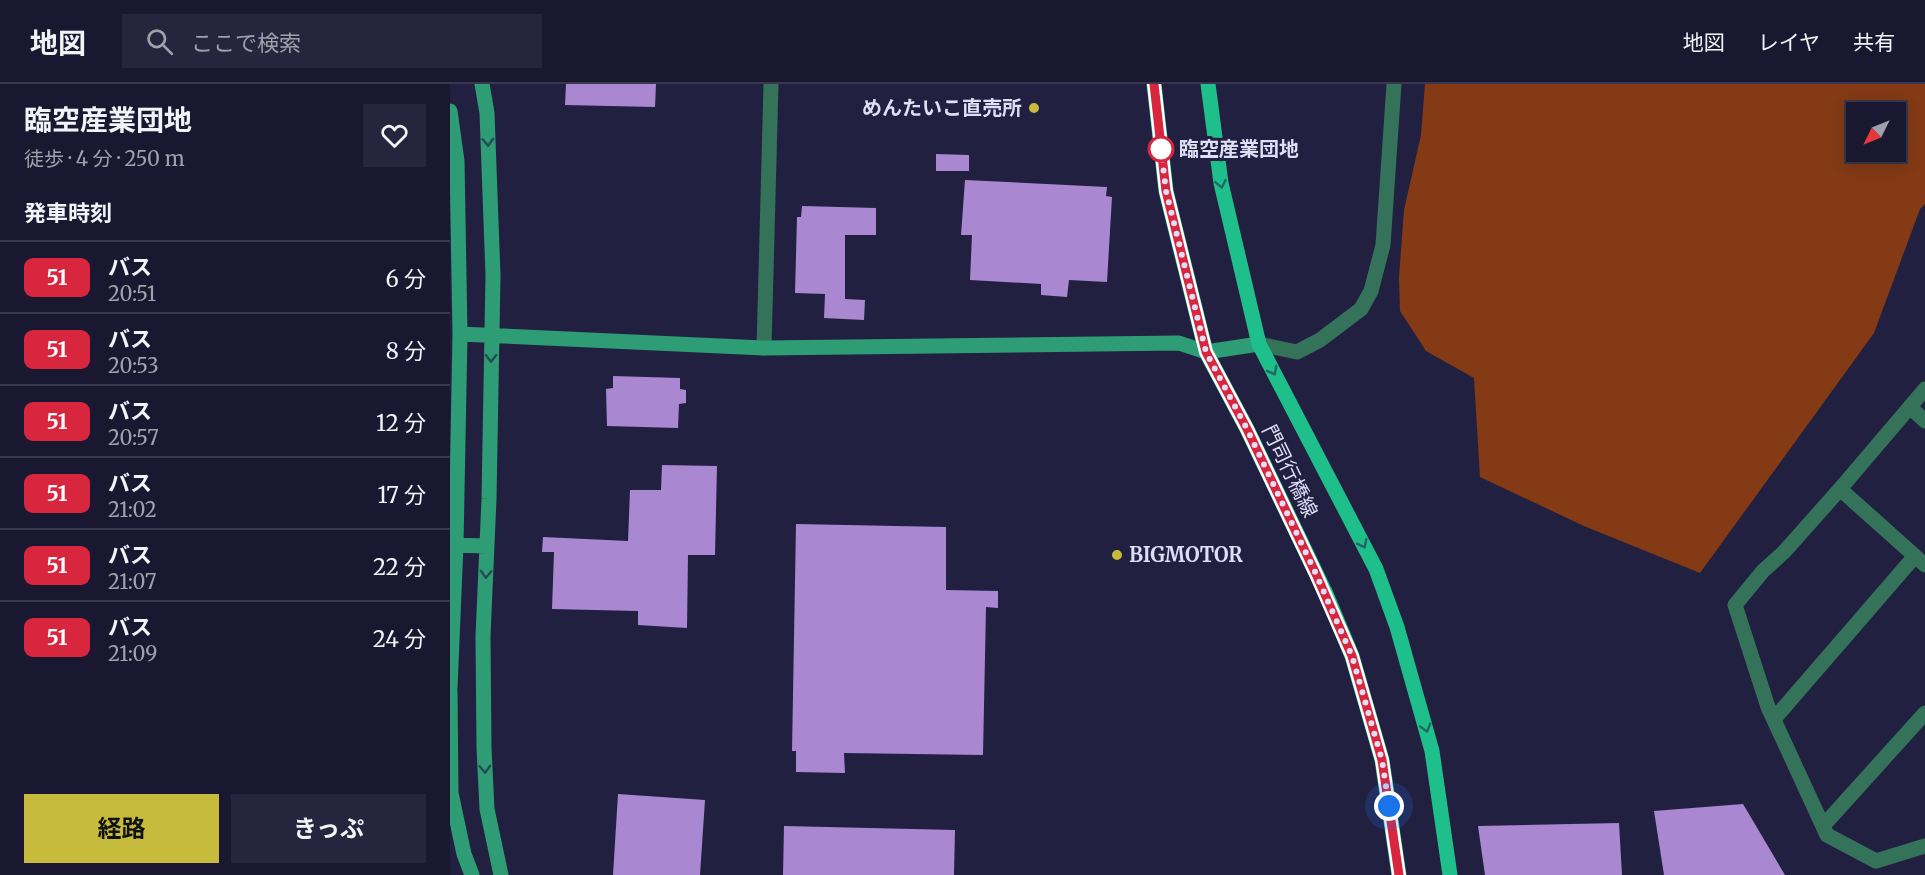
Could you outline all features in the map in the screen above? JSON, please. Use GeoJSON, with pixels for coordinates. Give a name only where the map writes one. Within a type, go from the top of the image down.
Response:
{"type":"FeatureCollection","features":[{"type":"Feature","properties":{"kind":"main road","name":"門司行橋線"},"geometry":{"type":"LineString","coordinates":[[1154,84],[1166,191],[1206,352],[1247,429],[1352,656],[1382,760],[1399,875]]}},
{"type":"Feature","properties":{"kind":"main road","name":"門司行橋線"},"geometry":{"type":"LineString","coordinates":[[1208,84],[1221,183],[1259,344],[1376,569],[1398,627],[1432,751],[1450,875]]}},
{"type":"Feature","properties":{"kind":"street"},"geometry":{"type":"LineString","coordinates":[[482,84],[487,113],[493,275],[483,636],[485,768],[487,809],[501,875]]}},
{"type":"Feature","properties":{"kind":"street"},"geometry":{"type":"LineString","coordinates":[[764,348],[771,84]]}},
{"type":"Feature","properties":{"kind":"street"},"geometry":{"type":"LineString","coordinates":[[460,334],[764,348],[1179,343],[1206,352],[1259,344],[1297,352],[1320,340],[1361,309],[1371,291],[1383,245],[1394,84]]}},
{"type":"Feature","properties":{"kind":"street"},"geometry":{"type":"LineString","coordinates":[[450,111],[457,161],[460,334],[450,689],[451,794],[464,854],[472,875]]}},
{"type":"Feature","properties":{"kind":"street"},"geometry":{"type":"LineString","coordinates":[[1925,389],[1840,489],[1784,552],[1763,571],[1735,605],[1774,719],[1827,835],[1874,868],[1925,846]]}},
{"type":"Feature","properties":{"kind":"street"},"geometry":{"type":"LineString","coordinates":[[1910,407],[1925,421]]}},
{"type":"Feature","properties":{"kind":"street"},"geometry":{"type":"LineString","coordinates":[[1774,719],[1920,560],[1840,489]]}},
{"type":"Feature","properties":{"kind":"street"},"geometry":{"type":"LineString","coordinates":[[453,545],[487,546]]}},
{"type":"Feature","properties":{"kind":"street"},"geometry":{"type":"LineString","coordinates":[[1823,826],[1925,712]]}},
{"type":"Feature","properties":{"kind":"shaded area"},"geometry":{"type":"Polygon","coordinates":[[[1425,84],[1925,84],[1925,204],[1920,209],[1874,333],[1700,573],[1584,526],[1480,477],[1474,378],[1426,351],[1400,311],[1399,277],[1404,210],[1421,135],[1425,84]]]}},
{"type":"Feature","properties":{"kind":"building"},"geometry":{"type":"Polygon","coordinates":[[[566,84],[656,84],[655,107],[565,105],[566,84]]]}},
{"type":"Feature","properties":{"kind":"building"},"geometry":{"type":"Polygon","coordinates":[[[936,154],[969,155],[969,171],[936,171],[936,154]]]}},
{"type":"Feature","properties":{"kind":"building"},"geometry":{"type":"Polygon","coordinates":[[[965,180],[1107,187],[1106,196],[1112,197],[1107,282],[1069,280],[1067,297],[1041,295],[1041,284],[970,280],[972,235],[961,235],[965,180]]]}},
{"type":"Feature","properties":{"kind":"building"},"geometry":{"type":"Polygon","coordinates":[[[802,206],[876,208],[876,235],[845,235],[845,299],[865,300],[864,320],[824,318],[825,294],[795,293],[797,217],[801,217],[802,206]]]}},
{"type":"Feature","properties":{"kind":"building"},"geometry":{"type":"Polygon","coordinates":[[[613,376],[680,378],[680,389],[686,390],[686,403],[679,404],[678,428],[607,426],[606,389],[613,388],[613,376]]]}},
{"type":"Feature","properties":{"kind":"building"},"geometry":{"type":"Polygon","coordinates":[[[662,465],[717,466],[715,555],[688,555],[687,628],[638,625],[638,611],[552,609],[554,552],[542,552],[543,537],[628,541],[630,490],[661,490],[662,465]]]}},
{"type":"Feature","properties":{"kind":"building"},"geometry":{"type":"Polygon","coordinates":[[[796,524],[946,527],[946,590],[998,591],[998,608],[986,607],[983,755],[844,753],[845,773],[796,772],[796,751],[792,751],[796,524]]]}},
{"type":"Feature","properties":{"kind":"building"},"geometry":{"type":"Polygon","coordinates":[[[618,794],[705,800],[700,875],[613,875],[618,794]]]}},
{"type":"Feature","properties":{"kind":"building"},"geometry":{"type":"Polygon","coordinates":[[[1743,804],[1785,875],[1664,875],[1654,811],[1743,804]]]}},
{"type":"Feature","properties":{"kind":"building"},"geometry":{"type":"Polygon","coordinates":[[[1619,823],[1622,875],[1485,875],[1478,826],[1619,823]]]}},
{"type":"Feature","properties":{"kind":"building"},"geometry":{"type":"Polygon","coordinates":[[[784,826],[955,830],[954,875],[783,875],[784,826]]]}},
{"type":"Feature","properties":{"kind":"bus line","name":"51"},"geometry":{"type":"LineString","coordinates":[[1154,84],[1166,191],[1206,352],[1247,429],[1326,594],[1352,656],[1382,760],[1399,875]]}},
{"type":"Feature","properties":{"kind":"place","name":"めんたいこ直売所"},"geometry":{"type":"Point","coordinates":[1034,108]}},
{"type":"Feature","properties":{"kind":"place","name":"臨空産業団地"},"geometry":{"type":"Point","coordinates":[1161,149]}},
{"type":"Feature","properties":{"kind":"place","name":"BIGMOTOR"},"geometry":{"type":"Point","coordinates":[1117,555]}},
{"type":"Feature","properties":{"kind":"route"},"geometry":{"type":"LineString","coordinates":[[1161,149],[1166,191],[1206,352],[1247,429],[1326,594],[1352,656],[1382,760],[1389,806]]}}]}
